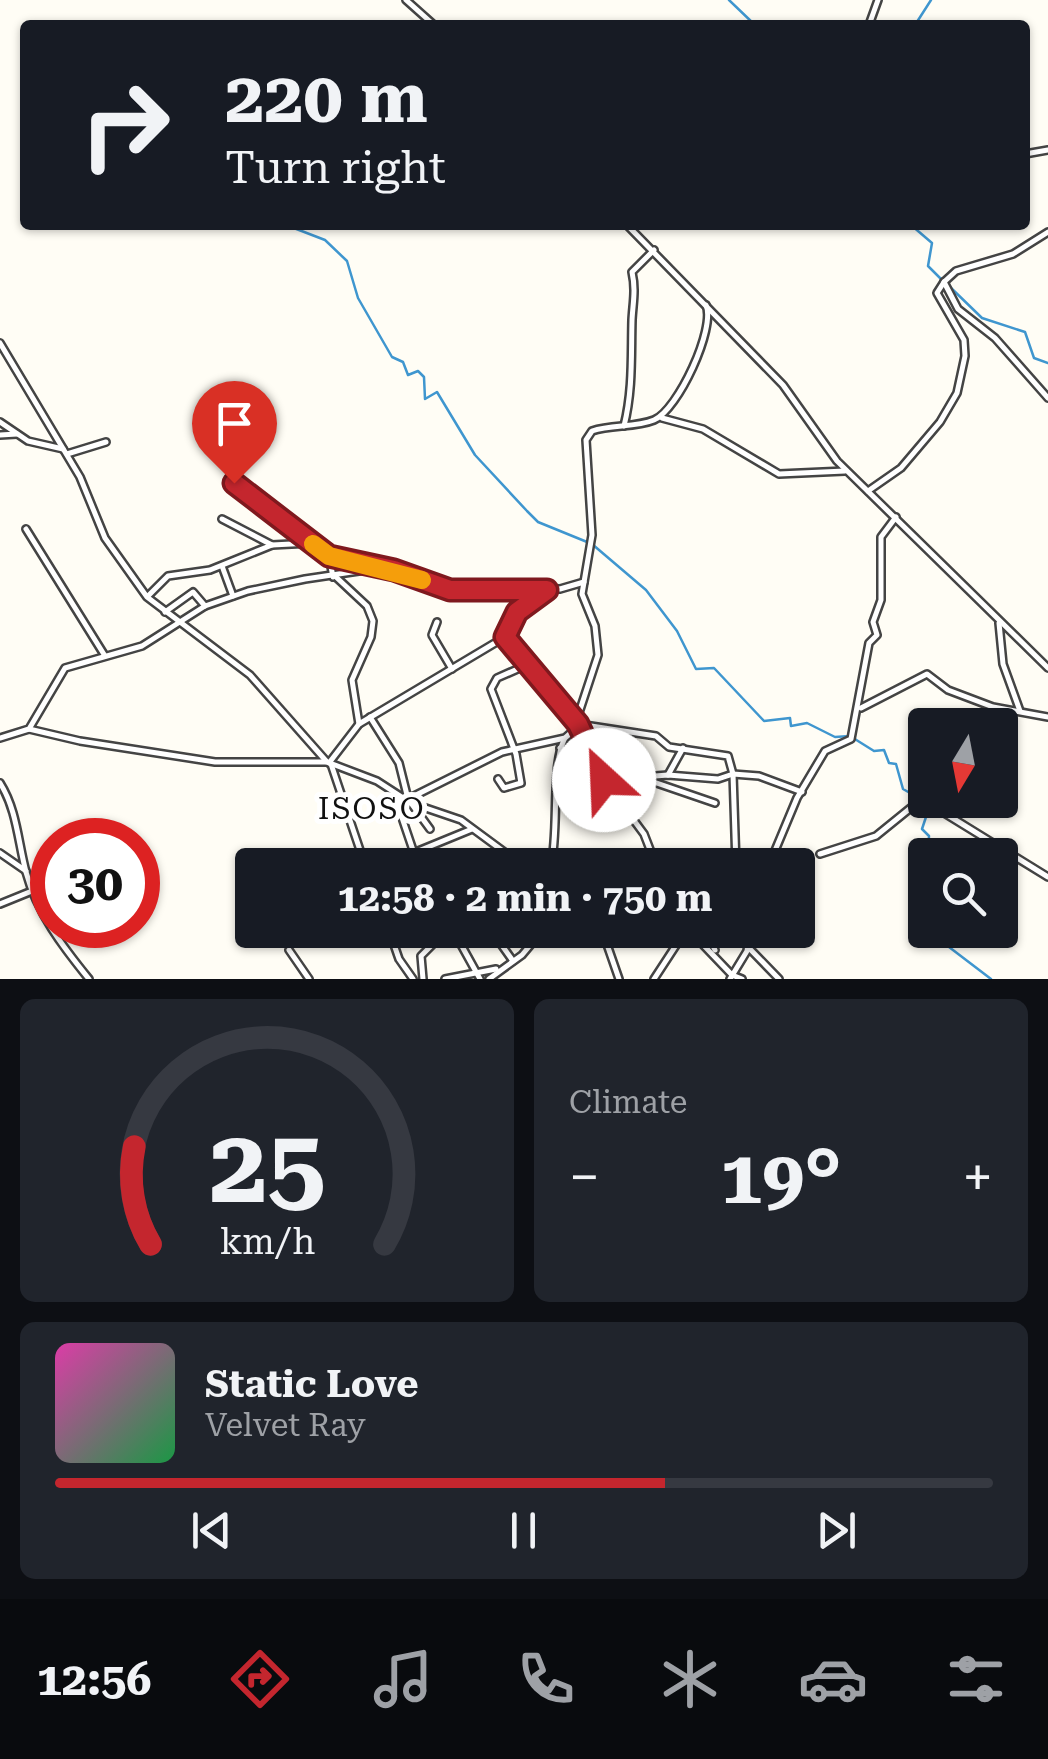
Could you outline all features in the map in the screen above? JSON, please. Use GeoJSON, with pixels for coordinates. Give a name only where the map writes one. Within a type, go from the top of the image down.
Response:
{"type":"FeatureCollection","features":[{"type":"Feature","properties":{"kind":"street"},"geometry":{"type":"LineString","coordinates":[[406,0],[428,20]]}},
{"type":"Feature","properties":{"kind":"street"},"geometry":{"type":"LineString","coordinates":[[633,230],[790,392],[848,472],[1048,668]]}},
{"type":"Feature","properties":{"kind":"street"},"geometry":{"type":"LineString","coordinates":[[868,491],[901,468],[940,422],[957,393],[966,348],[937,293],[944,282],[956,271],[1013,254],[1048,232]]}},
{"type":"Feature","properties":{"kind":"street"},"geometry":{"type":"LineString","coordinates":[[624,426],[635,342],[632,323],[637,292],[632,272],[654,249]]}},
{"type":"Feature","properties":{"kind":"street"},"geometry":{"type":"LineString","coordinates":[[944,282],[958,309],[996,338],[1048,398]]}},
{"type":"Feature","properties":{"kind":"street"},"geometry":{"type":"LineString","coordinates":[[656,419],[668,411],[690,370],[710,322],[706,304]]}},
{"type":"Feature","properties":{"kind":"street"},"geometry":{"type":"LineString","coordinates":[[0,343],[65,452],[105,538],[148,597],[250,675],[329,763],[358,848]]}},
{"type":"Feature","properties":{"kind":"street"},"geometry":{"type":"LineString","coordinates":[[553,848],[560,748],[578,724],[598,656],[595,626],[584,602],[592,535],[586,440],[592,431],[673,418],[787,476],[824,469],[848,472]]}},
{"type":"Feature","properties":{"kind":"street"},"geometry":{"type":"LineString","coordinates":[[0,422],[17,434],[65,452],[106,442]]}},
{"type":"Feature","properties":{"kind":"street"},"geometry":{"type":"LineString","coordinates":[[0,435],[17,434]]}},
{"type":"Feature","properties":{"kind":"street"},"geometry":{"type":"LineString","coordinates":[[234,483],[329,556],[450,590],[547,590],[584,582]]}},
{"type":"Feature","properties":{"kind":"street"},"geometry":{"type":"LineString","coordinates":[[776,848],[828,748],[849,742],[859,710],[869,642],[877,634],[873,622],[881,600],[880,537],[896,517]]}},
{"type":"Feature","properties":{"kind":"street"},"geometry":{"type":"LineString","coordinates":[[222,519],[272,546]]}},
{"type":"Feature","properties":{"kind":"street"},"geometry":{"type":"LineString","coordinates":[[26,530],[106,656]]}},
{"type":"Feature","properties":{"kind":"street"},"geometry":{"type":"LineString","coordinates":[[148,597],[168,576],[222,566],[272,546],[312,543]]}},
{"type":"Feature","properties":{"kind":"street"},"geometry":{"type":"LineString","coordinates":[[329,556],[335,577],[367,606],[373,622],[371,637],[352,680],[358,724]]}},
{"type":"Feature","properties":{"kind":"street"},"geometry":{"type":"LineString","coordinates":[[222,566],[233,596]]}},
{"type":"Feature","properties":{"kind":"street"},"geometry":{"type":"LineString","coordinates":[[29,728],[61,671],[142,646],[205,606],[233,596],[379,568]]}},
{"type":"Feature","properties":{"kind":"street"},"geometry":{"type":"LineString","coordinates":[[329,763],[358,724],[505,637],[517,612],[547,590]]}},
{"type":"Feature","properties":{"kind":"street"},"geometry":{"type":"LineString","coordinates":[[165,612],[193,592],[205,606]]}},
{"type":"Feature","properties":{"kind":"street"},"geometry":{"type":"LineString","coordinates":[[438,622],[432,635],[452,669]]}},
{"type":"Feature","properties":{"kind":"street"},"geometry":{"type":"LineString","coordinates":[[999,623],[1004,664],[1020,713]]}},
{"type":"Feature","properties":{"kind":"street"},"geometry":{"type":"LineString","coordinates":[[505,637],[578,724],[604,780],[644,834],[649,848]]}},
{"type":"Feature","properties":{"kind":"street"},"geometry":{"type":"LineString","coordinates":[[498,779],[504,788],[519,786],[513,749],[491,689],[497,678],[530,664]]}},
{"type":"Feature","properties":{"kind":"street"},"geometry":{"type":"LineString","coordinates":[[859,710],[874,698],[927,674],[956,693],[1020,713],[1048,717]]}},
{"type":"Feature","properties":{"kind":"street"},"geometry":{"type":"LineString","coordinates":[[370,717],[400,763],[410,801],[430,829]]}},
{"type":"Feature","properties":{"kind":"street"},"geometry":{"type":"LineString","coordinates":[[578,724],[656,736],[668,747],[728,756],[733,774],[735,848]]}},
{"type":"Feature","properties":{"kind":"street"},"geometry":{"type":"LineString","coordinates":[[0,738],[29,728],[80,741],[216,762],[329,763],[461,820],[498,848]]}},
{"type":"Feature","properties":{"kind":"street"},"geometry":{"type":"LineString","coordinates":[[410,801],[513,749],[565,738]]}},
{"type":"Feature","properties":{"kind":"street"},"geometry":{"type":"LineString","coordinates":[[558,799],[583,776],[560,748]]}},
{"type":"Feature","properties":{"kind":"street"},"geometry":{"type":"LineString","coordinates":[[668,775],[683,748]]}},
{"type":"Feature","properties":{"kind":"street"},"geometry":{"type":"LineString","coordinates":[[604,780],[668,775],[718,779],[733,774],[758,776],[802,792]]}},
{"type":"Feature","properties":{"kind":"street"},"geometry":{"type":"LineString","coordinates":[[640,778],[716,804]]}},
{"type":"Feature","properties":{"kind":"street"},"geometry":{"type":"LineString","coordinates":[[0,783],[11,804],[30,884]]}},
{"type":"Feature","properties":{"kind":"street"},"geometry":{"type":"LineString","coordinates":[[394,794],[411,848]]}},
{"type":"Feature","properties":{"kind":"street"},"geometry":{"type":"LineString","coordinates":[[820,854],[876,836],[913,806],[928,804],[1048,876]]}},
{"type":"Feature","properties":{"kind":"street"},"geometry":{"type":"LineString","coordinates":[[423,848],[472,830]]}},
{"type":"Feature","properties":{"kind":"street"},"geometry":{"type":"LineString","coordinates":[[0,853],[26,871]]}},
{"type":"Feature","properties":{"kind":"street"},"geometry":{"type":"LineString","coordinates":[[0,904],[30,892]]}},
{"type":"Feature","properties":{"kind":"street"},"geometry":{"type":"LineString","coordinates":[[67,948],[89,979]]}},
{"type":"Feature","properties":{"kind":"street"},"geometry":{"type":"LineString","coordinates":[[395,948],[413,979]]}},
{"type":"Feature","properties":{"kind":"street"},"geometry":{"type":"LineString","coordinates":[[423,979],[420,956],[428,948]]}},
{"type":"Feature","properties":{"kind":"street"},"geometry":{"type":"LineString","coordinates":[[463,948],[478,976]]}},
{"type":"Feature","properties":{"kind":"street"},"geometry":{"type":"LineString","coordinates":[[503,948],[513,961]]}},
{"type":"Feature","properties":{"kind":"street"},"geometry":{"type":"LineString","coordinates":[[445,979],[478,976],[499,968],[525,948]]}},
{"type":"Feature","properties":{"kind":"street"},"geometry":{"type":"LineString","coordinates":[[608,948],[619,979]]}},
{"type":"Feature","properties":{"kind":"street"},"geometry":{"type":"LineString","coordinates":[[654,979],[676,948]]}},
{"type":"Feature","properties":{"kind":"street"},"geometry":{"type":"LineString","coordinates":[[704,948],[731,977],[742,979]]}},
{"type":"Feature","properties":{"kind":"street"},"geometry":{"type":"LineString","coordinates":[[731,977],[747,948]]}},
{"type":"Feature","properties":{"kind":"street"},"geometry":{"type":"LineString","coordinates":[[749,948],[779,979]]}},
{"type":"Feature","properties":{"kind":"street"},"geometry":{"type":"LineString","coordinates":[[289,950],[308,979]]}},
{"type":"Feature","properties":{"kind":"street"},"geometry":{"type":"LineString","coordinates":[[489,979],[499,968]]}},
{"type":"Feature","properties":{"kind":"waterway"},"geometry":{"type":"LineString","coordinates":[[729,0],[750,20]]}},
{"type":"Feature","properties":{"kind":"waterway"},"geometry":{"type":"LineString","coordinates":[[918,20],[931,0]]}},
{"type":"Feature","properties":{"kind":"waterway"},"geometry":{"type":"LineString","coordinates":[[299,230],[325,240],[347,261],[358,298],[392,357],[403,362],[408,375],[418,371],[424,377],[425,399],[437,392],[475,455],[538,522],[592,544],[646,590],[677,631],[696,669],[714,668],[764,721],[790,718],[791,726],[807,723],[835,737],[850,736],[874,751],[884,750],[889,763],[896,764],[903,789],[917,797],[913,814],[928,811],[922,829],[929,838]]}},
{"type":"Feature","properties":{"kind":"waterway"},"geometry":{"type":"LineString","coordinates":[[917,230],[932,243],[928,266],[943,281]]}},
{"type":"Feature","properties":{"kind":"waterway"},"geometry":{"type":"LineString","coordinates":[[949,286],[982,318],[1025,332],[1034,358],[1048,363]]}},
{"type":"Feature","properties":{"kind":"waterway"},"geometry":{"type":"LineString","coordinates":[[950,948],[991,979]]}},
{"type":"Feature","properties":{"kind":"slow traffic"},"geometry":{"type":"LineString","coordinates":[[313,544],[329,556],[422,580]]}},
{"type":"Feature","properties":{"kind":"district","name":"ISOSO"},"geometry":{"type":"Point","coordinates":[372,809]}},
{"type":"Feature","properties":{"kind":"route"},"geometry":{"type":"LineString","coordinates":[[234,483],[329,556],[394,570],[450,590],[476,593],[531,586],[547,590],[517,612],[508,623],[505,637],[578,724],[604,780]]}}]}
